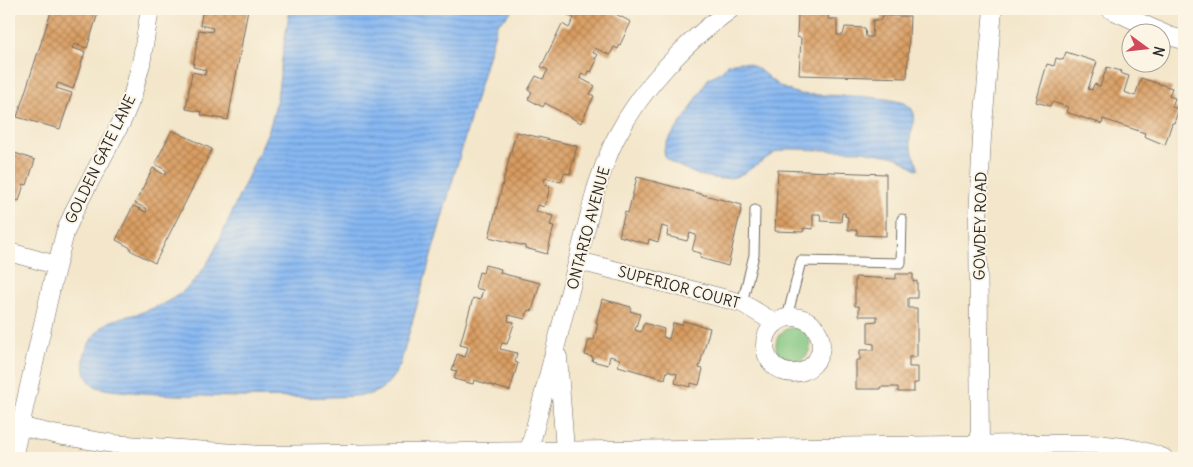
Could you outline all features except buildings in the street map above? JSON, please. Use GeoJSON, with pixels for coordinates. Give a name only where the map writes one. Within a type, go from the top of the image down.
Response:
{"type":"FeatureCollection","features":[{"type":"Feature","properties":{"kind":"street","name":"GOLDEN GATE LANE"},"geometry":{"type":"LineString","coordinates":[[13,458],[14,425],[65,233],[75,209],[122,121],[132,97],[141,64],[150,9]]}},
{"type":"Feature","properties":{"kind":"street","name":"ONTARIO AVENUE"},"geometry":{"type":"LineString","coordinates":[[529,450],[596,189],[617,135],[635,106],[657,78],[706,29],[731,9]]}},
{"type":"Feature","properties":{"kind":"street","name":"GOWDEY ROAD"},"geometry":{"type":"LineString","coordinates":[[980,445],[978,217],[982,137],[993,9]]}},
{"type":"Feature","properties":{"kind":"street"},"geometry":{"type":"LineString","coordinates":[[1110,9],[1170,36],[1184,40]]}},
{"type":"Feature","properties":{"kind":"street"},"geometry":{"type":"LineString","coordinates":[[9,252],[56,266]]}},
{"type":"Feature","properties":{"kind":"street","name":"SUPERIOR COURT"},"geometry":{"type":"LineString","coordinates":[[579,261],[742,303],[781,321]]}},
{"type":"Feature","properties":{"kind":"street","name":"ONTARIO AVENUE"},"geometry":{"type":"LineString","coordinates":[[557,342],[565,450]]}},
{"type":"Feature","properties":{"kind":"street"},"geometry":{"type":"LineString","coordinates":[[14,425],[58,435],[114,444],[261,457],[441,455],[529,450],[658,454],[980,445],[1025,451],[1080,444],[1123,447],[1164,458]]}},
{"type":"Feature","properties":{"kind":"lane"},"geometry":{"type":"LineString","coordinates":[[742,303],[754,255],[755,210]]}},
{"type":"Feature","properties":{"kind":"lane"},"geometry":{"type":"LineString","coordinates":[[781,321],[801,261],[901,263],[902,218]]}},
{"type":"Feature","properties":{"kind":"green space"},"geometry":{"type":"Polygon","coordinates":[[[793,328],[805,333],[810,345],[805,357],[793,362],[781,357],[776,345],[781,333],[793,328]]]}},
{"type":"Feature","properties":{"kind":"water"},"geometry":{"type":"Polygon","coordinates":[[[290,9],[512,9],[497,25],[400,365],[391,379],[380,390],[370,394],[352,396],[229,397],[141,393],[110,390],[95,386],[89,381],[84,366],[85,353],[94,335],[109,322],[154,308],[179,294],[190,286],[216,248],[272,120],[290,9]]]}},
{"type":"Feature","properties":{"kind":"water"},"geometry":{"type":"Polygon","coordinates":[[[740,62],[754,66],[780,86],[799,94],[858,96],[891,100],[910,107],[913,111],[914,119],[910,144],[918,170],[897,157],[863,151],[788,149],[776,152],[735,177],[720,179],[698,175],[670,162],[665,157],[666,143],[688,113],[708,79],[723,70],[727,64],[740,62]]]}}]}
